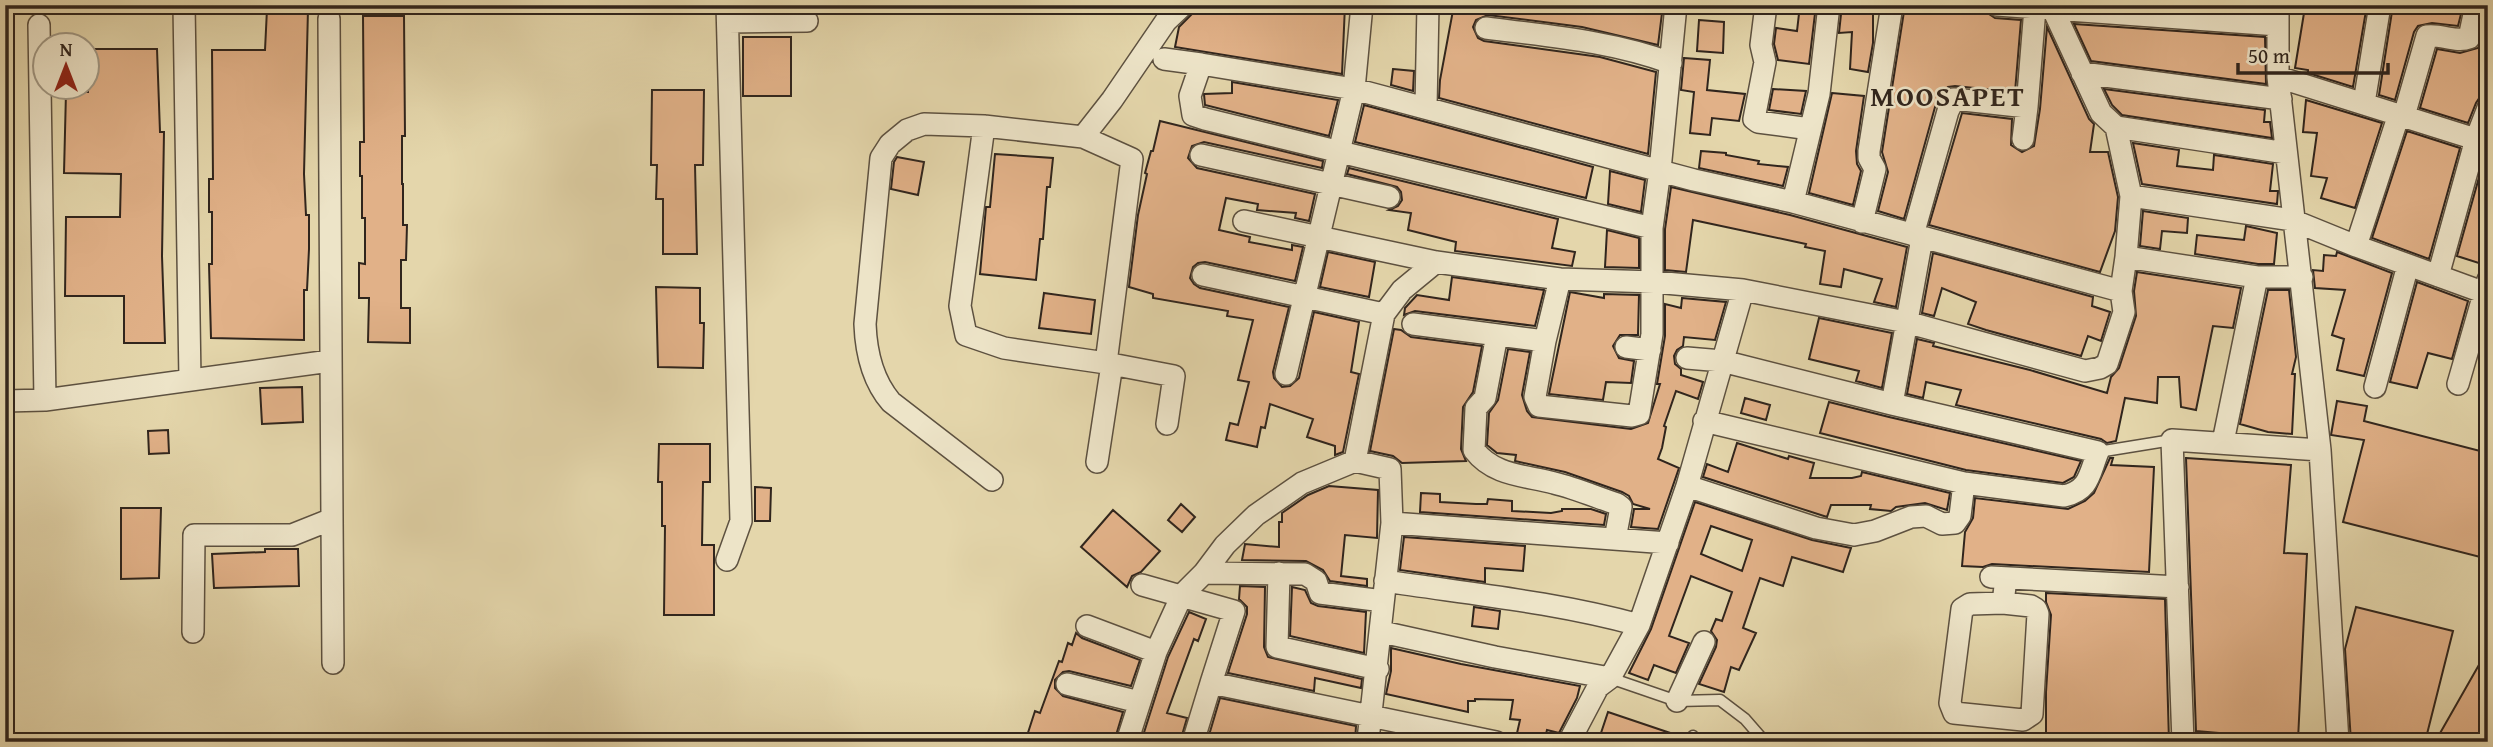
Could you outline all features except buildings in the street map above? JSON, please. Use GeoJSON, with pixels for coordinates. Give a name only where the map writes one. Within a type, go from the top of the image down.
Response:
{"type":"FeatureCollection","features":[{"type":"Feature","properties":{"kind":"street"},"geometry":{"type":"LineString","coordinates":[[184,5],[190,380]]}},
{"type":"Feature","properties":{"kind":"street"},"geometry":{"type":"LineString","coordinates":[[1083,137],[1112,100],[1155,58],[1166,21],[1183,5]]}},
{"type":"Feature","properties":{"kind":"street"},"geometry":{"type":"LineString","coordinates":[[1286,374],[1354,89],[1362,5]]}},
{"type":"Feature","properties":{"kind":"street"},"geometry":{"type":"LineString","coordinates":[[1426,107],[1428,5]]}},
{"type":"Feature","properties":{"kind":"street"},"geometry":{"type":"LineString","coordinates":[[1560,279],[1535,397],[1539,406],[1632,416],[1639,414],[1650,350],[1654,282],[1652,228],[1676,5]]}},
{"type":"Feature","properties":{"kind":"street"},"geometry":{"type":"LineString","coordinates":[[1766,5],[1761,45],[1765,62],[1755,119],[1758,122],[1810,129]]}},
{"type":"Feature","properties":{"kind":"street"},"geometry":{"type":"LineString","coordinates":[[1793,202],[1819,94],[1829,5]]}},
{"type":"Feature","properties":{"kind":"street"},"geometry":{"type":"LineString","coordinates":[[1862,222],[1875,169],[1869,158],[1869,151],[1892,5]]}},
{"type":"Feature","properties":{"kind":"street"},"geometry":{"type":"LineString","coordinates":[[1997,5],[2278,15],[2278,77],[2320,450],[2338,742]]}},
{"type":"Feature","properties":{"kind":"street"},"geometry":{"type":"LineString","coordinates":[[2364,103],[2380,5]]}},
{"type":"Feature","properties":{"kind":"street"},"geometry":{"type":"LineString","coordinates":[[2356,246],[2427,36],[2460,40],[2469,38],[2476,5]]}},
{"type":"Feature","properties":{"kind":"street"},"geometry":{"type":"LineString","coordinates":[[2046,8],[2101,113],[2116,127],[2286,153]]}},
{"type":"Feature","properties":{"kind":"street"},"geometry":{"type":"LineString","coordinates":[[2023,139],[2026,107],[2046,8]]}},
{"type":"Feature","properties":{"kind":"street"},"geometry":{"type":"LineString","coordinates":[[727,560],[741,520],[728,14],[807,21]]}},
{"type":"Feature","properties":{"kind":"street"},"geometry":{"type":"LineString","coordinates":[[329,19],[334,663]]}},
{"type":"Feature","properties":{"kind":"street"},"geometry":{"type":"LineString","coordinates":[[39,24],[45,400]]}},
{"type":"Feature","properties":{"kind":"street"},"geometry":{"type":"LineString","coordinates":[[1486,27],[1592,43],[1649,55],[1671,63]]}},
{"type":"Feature","properties":{"kind":"street"},"geometry":{"type":"LineString","coordinates":[[1155,58],[1269,73],[1354,89],[1716,185],[1793,202],[2121,291]]}},
{"type":"Feature","properties":{"kind":"street"},"geometry":{"type":"LineString","coordinates":[[1201,64],[1190,96],[1193,115],[1652,228]]}},
{"type":"Feature","properties":{"kind":"street"},"geometry":{"type":"LineString","coordinates":[[2082,73],[2281,99]]}},
{"type":"Feature","properties":{"kind":"street"},"geometry":{"type":"LineString","coordinates":[[2278,77],[2482,141]]}},
{"type":"Feature","properties":{"kind":"street"},"geometry":{"type":"LineString","coordinates":[[1892,404],[1918,237],[1948,111],[1954,99],[2026,107]]}},
{"type":"Feature","properties":{"kind":"street"},"geometry":{"type":"LineString","coordinates":[[2438,276],[2482,141],[2488,107]]}},
{"type":"Feature","properties":{"kind":"street"},"geometry":{"type":"LineString","coordinates":[[992,480],[891,402],[878,387],[865,340],[881,158],[890,144],[908,130],[924,124],[984,126],[1083,137],[1132,159],[1097,462]]}},
{"type":"Feature","properties":{"kind":"street"},"geometry":{"type":"LineString","coordinates":[[984,126],[960,306],[966,335],[1003,348],[1109,363],[1174,376],[1167,425]]}},
{"type":"Feature","properties":{"kind":"street"},"geometry":{"type":"LineString","coordinates":[[1244,221],[1436,262],[1560,279],[1654,282],[1743,290],[1906,322],[2085,371],[2101,368],[2106,364],[2124,312],[2121,291],[2131,196],[2116,127]]}},
{"type":"Feature","properties":{"kind":"street"},"geometry":{"type":"LineString","coordinates":[[1201,155],[1389,197]]}},
{"type":"Feature","properties":{"kind":"street"},"geometry":{"type":"LineString","coordinates":[[2131,196],[2292,220],[2438,276],[2487,289],[2458,384]]}},
{"type":"Feature","properties":{"kind":"street"},"geometry":{"type":"LineString","coordinates":[[2126,257],[2257,277],[2302,276]]}},
{"type":"Feature","properties":{"kind":"street"},"geometry":{"type":"LineString","coordinates":[[1355,461],[1384,314],[1402,290],[1436,262]]}},
{"type":"Feature","properties":{"kind":"street"},"geometry":{"type":"LineString","coordinates":[[2375,387],[2408,265]]}},
{"type":"Feature","properties":{"kind":"street"},"geometry":{"type":"LineString","coordinates":[[1203,275],[1384,314]]}},
{"type":"Feature","properties":{"kind":"street"},"geometry":{"type":"LineString","coordinates":[[2223,442],[2257,277]]}},
{"type":"Feature","properties":{"kind":"street"},"geometry":{"type":"LineString","coordinates":[[1569,742],[1598,687],[1610,678],[1639,625],[1687,486],[1743,290]]}},
{"type":"Feature","properties":{"kind":"street"},"geometry":{"type":"LineString","coordinates":[[1413,324],[1545,341]]}},
{"type":"Feature","properties":{"kind":"street"},"geometry":{"type":"LineString","coordinates":[[1497,335],[1485,398],[1476,408],[1474,450],[1487,464],[1502,472],[1556,483],[1617,504],[1621,507],[1615,539]]}},
{"type":"Feature","properties":{"kind":"street"},"geometry":{"type":"LineString","coordinates":[[1626,347],[1650,350]]}},
{"type":"Feature","properties":{"kind":"street"},"geometry":{"type":"LineString","coordinates":[[1687,358],[1722,361],[2098,452],[2083,489],[2064,496],[1964,483],[1704,421]]}},
{"type":"Feature","properties":{"kind":"street"},"geometry":{"type":"LineString","coordinates":[[5,401],[45,400],[330,361]]}},
{"type":"Feature","properties":{"kind":"street"},"geometry":{"type":"LineString","coordinates":[[2183,742],[2172,440],[2320,450]]}},
{"type":"Feature","properties":{"kind":"street"},"geometry":{"type":"LineString","coordinates":[[1127,742],[1156,652],[1182,596],[1256,514],[1302,483],[1355,461],[1390,469],[1392,523],[1378,669],[1368,740]]}},
{"type":"Feature","properties":{"kind":"street"},"geometry":{"type":"LineString","coordinates":[[1687,486],[1816,528],[1854,535],[1875,531],[1911,517],[1926,516],[1942,524],[1955,523],[1960,516],[1964,483]]}},
{"type":"Feature","properties":{"kind":"street"},"geometry":{"type":"LineString","coordinates":[[193,632],[194,535],[292,535],[332,519]]}},
{"type":"Feature","properties":{"kind":"street"},"geometry":{"type":"LineString","coordinates":[[1392,523],[1668,543]]}},
{"type":"Feature","properties":{"kind":"street"},"geometry":{"type":"LineString","coordinates":[[1204,573],[1310,575],[1316,581],[1320,593],[1384,591],[1511,597],[1577,609],[1639,625]]}},
{"type":"Feature","properties":{"kind":"street"},"geometry":{"type":"LineString","coordinates":[[1279,573],[1277,647],[1378,669]]}},
{"type":"Feature","properties":{"kind":"street"},"geometry":{"type":"LineString","coordinates":[[2003,603],[1998,577],[2178,587]]}},
{"type":"Feature","properties":{"kind":"street"},"geometry":{"type":"LineString","coordinates":[[1142,585],[1234,611],[1193,742]]}},
{"type":"Feature","properties":{"kind":"street"},"geometry":{"type":"LineString","coordinates":[[2003,603],[2031,606],[2036,608],[2038,614],[2032,714],[2023,720],[1954,713],[1950,703],[1962,609],[1970,604],[2003,603]]}},
{"type":"Feature","properties":{"kind":"street"},"geometry":{"type":"LineString","coordinates":[[1087,626],[1156,652]]}},
{"type":"Feature","properties":{"kind":"street"},"geometry":{"type":"LineString","coordinates":[[1382,632],[1495,657],[1610,678]]}},
{"type":"Feature","properties":{"kind":"street"},"geometry":{"type":"LineString","coordinates":[[1677,701],[1704,642]]}},
{"type":"Feature","properties":{"kind":"street"},"geometry":{"type":"LineString","coordinates":[[1211,683],[1496,742]]}},
{"type":"Feature","properties":{"kind":"street"},"geometry":{"type":"LineString","coordinates":[[1068,684],[1139,702]]}},
{"type":"Feature","properties":{"kind":"lane"},"geometry":{"type":"LineString","coordinates":[[2098,452],[2172,440]]}},
{"type":"Feature","properties":{"kind":"lane"},"geometry":{"type":"LineString","coordinates":[[1610,678],[1677,701],[1720,700],[1745,719],[1765,742]]}},
{"type":"Feature","properties":{"kind":"district","name":"MOOSAPET"},"geometry":{"type":"Point","coordinates":[1948,96]}}]}
